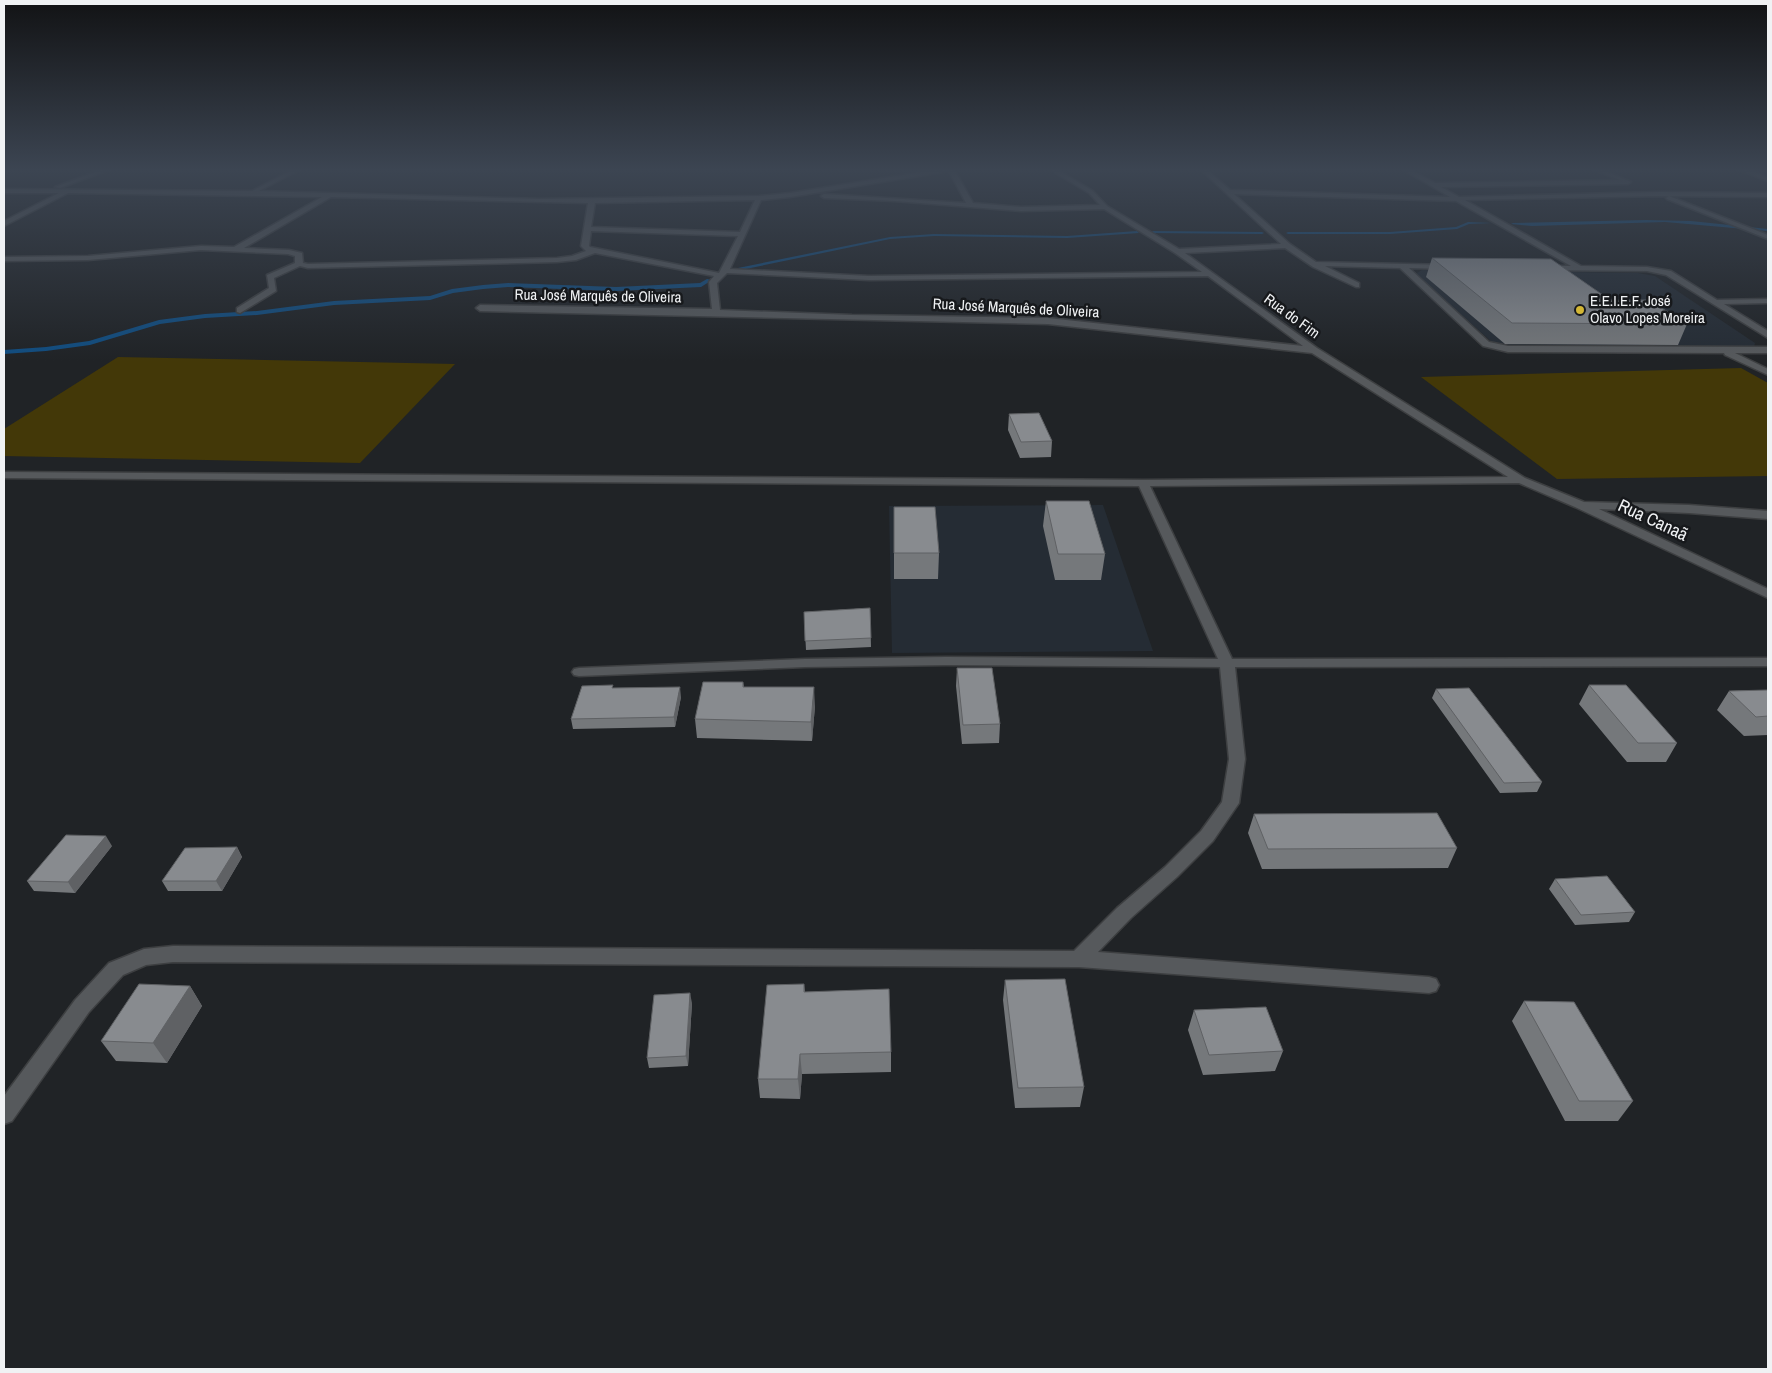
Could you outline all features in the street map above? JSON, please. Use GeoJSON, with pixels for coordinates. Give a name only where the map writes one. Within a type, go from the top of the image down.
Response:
{"type":"FeatureCollection","features":[{"type":"Feature","properties":{"kind":"street"},"geometry":{"type":"LineString","coordinates":[[236,249],[264,233]]}},
{"type":"Feature","properties":{"kind":"street"},"geometry":{"type":"LineString","coordinates":[[587,233],[585,246],[592,251],[722,273],[869,278],[1209,274]]}},
{"type":"Feature","properties":{"kind":"street"},"geometry":{"type":"LineString","coordinates":[[713,233],[742,234],[722,273],[713,282],[712,295],[716,304],[716,312]]}},
{"type":"Feature","properties":{"kind":"street","name":"Rua do Fim"},"geometry":{"type":"LineString","coordinates":[[1148,233],[1178,251],[1314,350],[1521,480]]}},
{"type":"Feature","properties":{"kind":"street"},"geometry":{"type":"LineString","coordinates":[[1273,233],[1287,246],[1316,265],[1356,285]]}},
{"type":"Feature","properties":{"kind":"street"},"geometry":{"type":"LineString","coordinates":[[1515,233],[1580,268]]}},
{"type":"Feature","properties":{"kind":"street"},"geometry":{"type":"LineString","coordinates":[[1178,251],[1287,246]]}},
{"type":"Feature","properties":{"kind":"street"},"geometry":{"type":"LineString","coordinates":[[4,259],[88,258],[179,248],[236,249],[295,254],[299,255],[299,264]]}},
{"type":"Feature","properties":{"kind":"street"},"geometry":{"type":"LineString","coordinates":[[240,310],[273,290],[270,277],[299,264],[308,266],[557,260],[573,258],[592,251]]}},
{"type":"Feature","properties":{"kind":"street"},"geometry":{"type":"LineString","coordinates":[[1316,265],[1327,263],[1456,267]]}},
{"type":"Feature","properties":{"kind":"street"},"geometry":{"type":"LineString","coordinates":[[1402,266],[1486,344],[1496,347],[1517,349],[1768,350]]}},
{"type":"Feature","properties":{"kind":"street"},"geometry":{"type":"LineString","coordinates":[[1532,268],[1658,270],[1676,277],[1768,334]]}},
{"type":"Feature","properties":{"kind":"street"},"geometry":{"type":"LineString","coordinates":[[1716,302],[1768,301]]}},
{"type":"Feature","properties":{"kind":"street","name":"Rua José Marquês de Oliveira"},"geometry":{"type":"LineString","coordinates":[[480,308],[716,312],[850,318],[951,318],[1046,321],[1103,326],[1226,343],[1314,350]]}},
{"type":"Feature","properties":{"kind":"street"},"geometry":{"type":"LineString","coordinates":[[1722,350],[1768,372]]}},
{"type":"Feature","properties":{"kind":"street"},"geometry":{"type":"LineString","coordinates":[[4,475],[1143,483],[1521,480]]}},
{"type":"Feature","properties":{"kind":"street","name":"Rua Canaã"},"geometry":{"type":"LineString","coordinates":[[1521,480],[1579,504],[1768,594]]}},
{"type":"Feature","properties":{"kind":"street"},"geometry":{"type":"LineString","coordinates":[[1079,958],[1124,913],[1171,872],[1207,836],[1230,804],[1237,759],[1227,663],[1143,483]]}},
{"type":"Feature","properties":{"kind":"street"},"geometry":{"type":"LineString","coordinates":[[1579,504],[1768,515]]}},
{"type":"Feature","properties":{"kind":"street"},"geometry":{"type":"LineString","coordinates":[[579,672],[805,663],[946,660],[1227,663],[1768,662]]}},
{"type":"Feature","properties":{"kind":"street"},"geometry":{"type":"LineString","coordinates":[[4,1114],[82,1006],[116,968],[144,957],[183,954],[1079,958],[1429,985]]}},
{"type":"Feature","properties":{"kind":"shaded area","name":"E.E.I.E.F. José Olavo Lopes Moreira"},"geometry":{"type":"Polygon","coordinates":[[[1422,270],[1638,273],[1655,276],[1755,343],[1754,347],[1508,348],[1494,344],[1415,274],[1422,270]]]}},
{"type":"Feature","properties":{"kind":"shaded area"},"geometry":{"type":"Polygon","coordinates":[[[118,357],[455,364],[360,463],[4,456],[4,429],[118,357]]]}},
{"type":"Feature","properties":{"kind":"shaded area"},"geometry":{"type":"Polygon","coordinates":[[[1741,368],[1768,383],[1768,476],[1557,479],[1421,377],[1741,368]]]}},
{"type":"Feature","properties":{"kind":"shaded area"},"geometry":{"type":"Polygon","coordinates":[[[1103,505],[1153,651],[892,653],[889,506],[1103,505]]]}},
{"type":"Feature","properties":{"kind":"building"},"geometry":{"type":"Polygon","coordinates":[[[1432,258],[1551,259],[1610,300],[1649,300],[1687,324],[1512,323],[1432,258]]]}},
{"type":"Feature","properties":{"kind":"building"},"geometry":{"type":"Polygon","coordinates":[[[1039,413],[1052,441],[1021,442],[1009,414],[1039,413]]]}},
{"type":"Feature","properties":{"kind":"building"},"geometry":{"type":"Polygon","coordinates":[[[1046,501],[1089,501],[1105,554],[1058,554],[1046,501]]]}},
{"type":"Feature","properties":{"kind":"building"},"geometry":{"type":"Polygon","coordinates":[[[894,507],[935,507],[939,553],[894,553],[894,507]]]}},
{"type":"Feature","properties":{"kind":"building"},"geometry":{"type":"Polygon","coordinates":[[[870,608],[871,638],[805,641],[804,612],[870,608]]]}},
{"type":"Feature","properties":{"kind":"building"},"geometry":{"type":"Polygon","coordinates":[[[957,668],[992,668],[1000,724],[963,725],[957,668]]]}},
{"type":"Feature","properties":{"kind":"building"},"geometry":{"type":"Polygon","coordinates":[[[703,682],[743,682],[743,687],[814,687],[811,722],[695,719],[703,682]]]}},
{"type":"Feature","properties":{"kind":"building"},"geometry":{"type":"Polygon","coordinates":[[[613,685],[612,688],[680,687],[674,717],[571,719],[582,686],[613,685]]]}},
{"type":"Feature","properties":{"kind":"building"},"geometry":{"type":"Polygon","coordinates":[[[1589,685],[1626,685],[1677,743],[1638,743],[1589,685]]]}},
{"type":"Feature","properties":{"kind":"building"},"geometry":{"type":"Polygon","coordinates":[[[1469,688],[1542,782],[1504,783],[1436,689],[1469,688]]]}},
{"type":"Feature","properties":{"kind":"building"},"geometry":{"type":"Polygon","coordinates":[[[1768,690],[1768,716],[1756,717],[1729,691],[1768,690]]]}},
{"type":"Feature","properties":{"kind":"building"},"geometry":{"type":"Polygon","coordinates":[[[1437,813],[1457,848],[1268,849],[1254,814],[1437,813]]]}},
{"type":"Feature","properties":{"kind":"building"},"geometry":{"type":"Polygon","coordinates":[[[66,835],[106,836],[68,882],[27,881],[66,835]]]}},
{"type":"Feature","properties":{"kind":"building"},"geometry":{"type":"Polygon","coordinates":[[[237,847],[216,881],[162,881],[185,848],[237,847]]]}},
{"type":"Feature","properties":{"kind":"building"},"geometry":{"type":"Polygon","coordinates":[[[1607,876],[1635,912],[1581,915],[1555,879],[1607,876]]]}},
{"type":"Feature","properties":{"kind":"building"},"geometry":{"type":"Polygon","coordinates":[[[1065,979],[1084,1087],[1018,1088],[1005,980],[1065,979]]]}},
{"type":"Feature","properties":{"kind":"building"},"geometry":{"type":"Polygon","coordinates":[[[139,984],[190,986],[153,1043],[101,1041],[139,984]]]}},
{"type":"Feature","properties":{"kind":"building"},"geometry":{"type":"Polygon","coordinates":[[[804,984],[804,992],[889,989],[891,1052],[800,1054],[798,1079],[758,1079],[767,985],[804,984]]]}},
{"type":"Feature","properties":{"kind":"building"},"geometry":{"type":"Polygon","coordinates":[[[690,993],[686,1056],[647,1058],[654,995],[690,993]]]}},
{"type":"Feature","properties":{"kind":"building"},"geometry":{"type":"Polygon","coordinates":[[[1524,1001],[1574,1002],[1633,1101],[1579,1101],[1524,1001]]]}},
{"type":"Feature","properties":{"kind":"building"},"geometry":{"type":"Polygon","coordinates":[[[1266,1007],[1283,1051],[1209,1055],[1194,1010],[1266,1007]]]}},
{"type":"Feature","properties":{"kind":"waterway"},"geometry":{"type":"LineString","coordinates":[[736,269],[890,238],[934,235],[1067,237],[1122,233]]}},
{"type":"Feature","properties":{"kind":"waterway"},"geometry":{"type":"LineString","coordinates":[[4,352],[90,343],[159,322],[205,316],[257,313],[334,303],[430,298],[452,291],[483,287],[508,285],[616,289],[701,285],[709,280]]}},
{"type":"Feature","properties":{"kind":"place","name":"E.E.I.E.F. José Olavo Lopes Moreira"},"geometry":{"type":"Point","coordinates":[1580,310]}}]}
